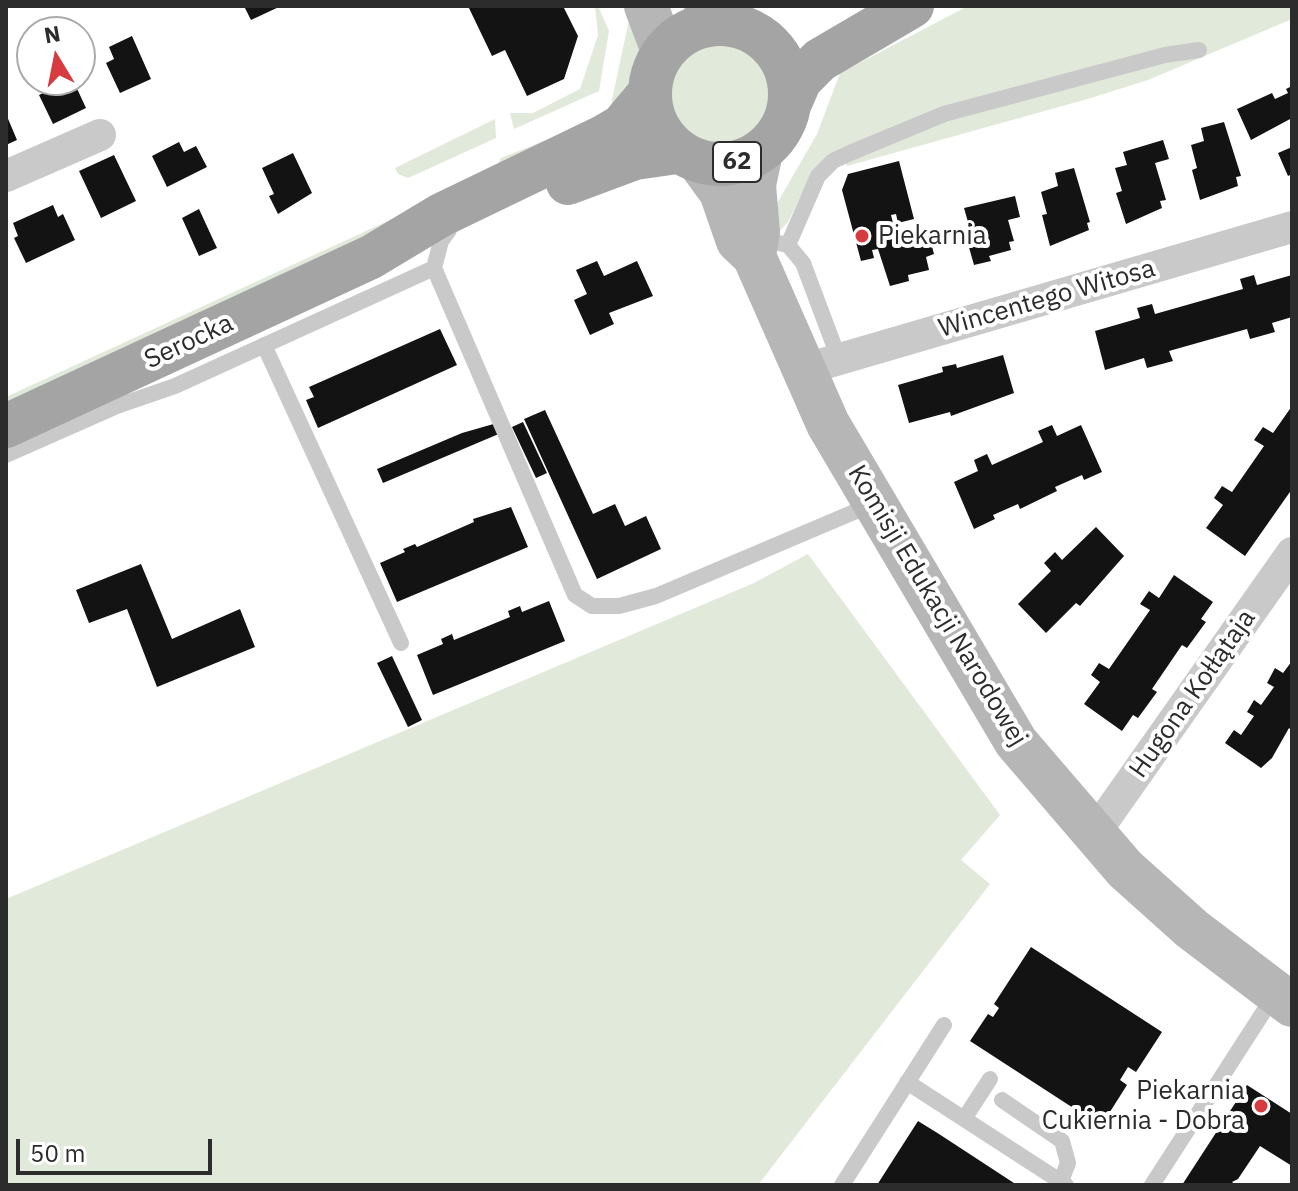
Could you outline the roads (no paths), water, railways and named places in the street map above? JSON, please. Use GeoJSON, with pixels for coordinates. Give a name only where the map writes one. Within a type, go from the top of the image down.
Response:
{"type":"FeatureCollection","features":[{"type":"Feature","properties":{"kind":"main road"},"geometry":{"type":"LineString","coordinates":[[768,43],[810,32],[876,6]]}},
{"type":"Feature","properties":{"kind":"main road","name":"62"},"geometry":{"type":"LineString","coordinates":[[663,51],[652,72],[648,95],[652,117],[662,136],[689,157],[721,165],[742,162],[761,152],[785,123],[800,80],[820,60],[912,6]]}},
{"type":"Feature","properties":{"kind":"main road"},"geometry":{"type":"LineString","coordinates":[[663,51],[680,35],[702,26],[716,15],[749,30],[768,43],[783,61],[789,81],[790,103]]}},
{"type":"Feature","properties":{"kind":"main road","name":"Serocka"},"geometry":{"type":"LineString","coordinates":[[6,426],[371,257],[441,215],[605,136],[622,126],[648,95]]}},
{"type":"Feature","properties":{"kind":"main road","name":"Serocka"},"geometry":{"type":"LineString","coordinates":[[371,257],[441,249],[626,161],[657,152],[689,157]]}},
{"type":"Feature","properties":{"kind":"street"},"geometry":{"type":"LineString","coordinates":[[646,6],[663,51]]}},
{"type":"Feature","properties":{"kind":"street"},"geometry":{"type":"LineString","coordinates":[[6,176],[100,135]]}},
{"type":"Feature","properties":{"kind":"street","name":"Komisji Edukacji Narodowej"},"geometry":{"type":"LineString","coordinates":[[761,152],[754,185],[758,232],[771,250],[821,364],[873,504],[1016,742],[1125,869],[1192,929],[1284,999]]}},
{"type":"Feature","properties":{"kind":"street","name":"Komisji Edukacji Narodowej"},"geometry":{"type":"LineString","coordinates":[[689,157],[721,192],[738,241],[771,250]]}},
{"type":"Feature","properties":{"kind":"street","name":"Wincentego Witosa"},"geometry":{"type":"LineString","coordinates":[[821,364],[1292,227]]}},
{"type":"Feature","properties":{"kind":"street","name":"Hugona Kołłątaja"},"geometry":{"type":"LineString","coordinates":[[1094,834],[1292,553]]}},
{"type":"Feature","properties":{"kind":"lane"},"geometry":{"type":"LineString","coordinates":[[771,250],[818,176],[833,161],[850,153],[944,114],[1165,55],[1199,50]]}},
{"type":"Feature","properties":{"kind":"lane"},"geometry":{"type":"LineString","coordinates":[[6,455],[264,345],[441,249],[565,576],[575,595],[592,606],[619,606],[656,596],[873,504]]}},
{"type":"Feature","properties":{"kind":"lane"},"geometry":{"type":"LineString","coordinates":[[264,345],[401,643]]}},
{"type":"Feature","properties":{"kind":"lane"},"geometry":{"type":"LineString","coordinates":[[1152,1185],[1284,999]]}},
{"type":"Feature","properties":{"kind":"lane"},"geometry":{"type":"LineString","coordinates":[[842,1185],[944,1025]]}},
{"type":"Feature","properties":{"kind":"lane"},"geometry":{"type":"LineString","coordinates":[[964,1119],[990,1079]]}},
{"type":"Feature","properties":{"kind":"lane"},"geometry":{"type":"LineString","coordinates":[[907,1082],[1064,1183],[1068,1163],[1062,1141],[1002,1100]]}},
{"type":"Feature","properties":{"kind":"place","name":"Piekarnia"},"geometry":{"type":"Point","coordinates":[862,236]}},
{"type":"Feature","properties":{"kind":"place","name":"Piekarnia Cukiernia - Dobra"},"geometry":{"type":"Point","coordinates":[1261,1106]}}]}
